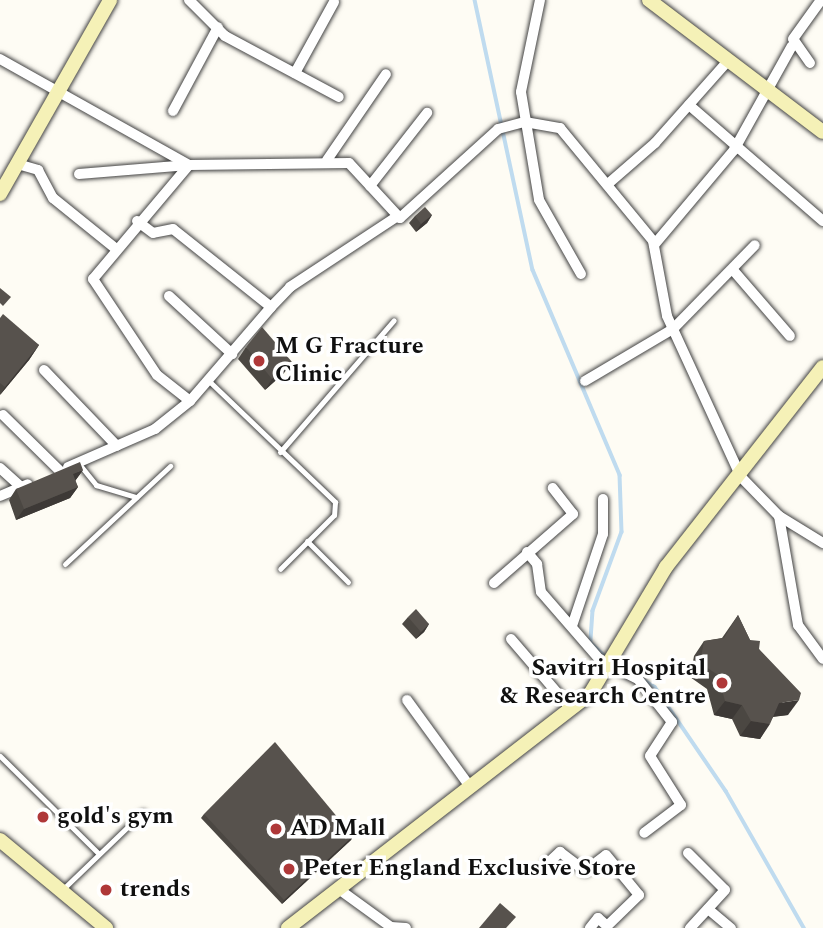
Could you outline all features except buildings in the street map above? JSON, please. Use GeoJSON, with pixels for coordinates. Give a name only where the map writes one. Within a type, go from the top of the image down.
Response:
{"type":"FeatureCollection","features":[{"type":"Feature","properties":{"kind":"main road"},"geometry":{"type":"LineString","coordinates":[[0,194],[21,164],[63,91],[110,0]]}},
{"type":"Feature","properties":{"kind":"main road"},"geometry":{"type":"LineString","coordinates":[[656,2],[726,63],[823,132]]}},
{"type":"Feature","properties":{"kind":"main road"},"geometry":{"type":"LineString","coordinates":[[288,928],[340,890],[468,784],[572,709],[608,666],[650,589],[741,477],[823,367]]}},
{"type":"Feature","properties":{"kind":"main road"},"geometry":{"type":"LineString","coordinates":[[0,840],[106,928]]}},
{"type":"Feature","properties":{"kind":"street"},"geometry":{"type":"LineString","coordinates":[[540,0],[520,75],[525,122],[546,222],[581,274]]}},
{"type":"Feature","properties":{"kind":"street"},"geometry":{"type":"LineString","coordinates":[[654,245],[734,150],[769,94],[792,46],[821,0]]}},
{"type":"Feature","properties":{"kind":"street"},"geometry":{"type":"LineString","coordinates":[[195,1],[218,27],[295,74],[340,97]]}},
{"type":"Feature","properties":{"kind":"street"},"geometry":{"type":"LineString","coordinates":[[295,74],[334,2]]}},
{"type":"Feature","properties":{"kind":"street"},"geometry":{"type":"LineString","coordinates":[[173,110],[218,27]]}},
{"type":"Feature","properties":{"kind":"street"},"geometry":{"type":"LineString","coordinates":[[792,46],[810,63]]}},
{"type":"Feature","properties":{"kind":"street"},"geometry":{"type":"LineString","coordinates":[[0,59],[63,91],[189,165]]}},
{"type":"Feature","properties":{"kind":"street"},"geometry":{"type":"LineString","coordinates":[[609,183],[689,105],[726,63]]}},
{"type":"Feature","properties":{"kind":"street"},"geometry":{"type":"LineString","coordinates":[[327,160],[386,74]]}},
{"type":"Feature","properties":{"kind":"street"},"geometry":{"type":"LineString","coordinates":[[689,105],[734,150],[823,221]]}},
{"type":"Feature","properties":{"kind":"street"},"geometry":{"type":"LineString","coordinates":[[370,186],[427,113]]}},
{"type":"Feature","properties":{"kind":"street"},"geometry":{"type":"LineString","coordinates":[[0,496],[155,429],[190,401],[290,287],[396,217],[408,214],[468,150],[502,128],[525,122],[566,132],[609,183],[654,245],[673,329],[741,477],[779,516],[823,543]]}},
{"type":"Feature","properties":{"kind":"street"},"geometry":{"type":"LineString","coordinates":[[79,174],[189,165],[327,160],[349,163],[396,217]]}},
{"type":"Feature","properties":{"kind":"street"},"geometry":{"type":"LineString","coordinates":[[21,164],[38,170],[53,198],[115,248]]}},
{"type":"Feature","properties":{"kind":"street"},"geometry":{"type":"LineString","coordinates":[[189,165],[137,221],[94,274],[94,284],[157,375],[190,401]]}},
{"type":"Feature","properties":{"kind":"street"},"geometry":{"type":"LineString","coordinates":[[137,221],[153,233],[173,229],[271,307]]}},
{"type":"Feature","properties":{"kind":"street"},"geometry":{"type":"LineString","coordinates":[[585,381],[673,329],[755,245]]}},
{"type":"Feature","properties":{"kind":"street"},"geometry":{"type":"LineString","coordinates":[[733,270],[790,336]]}},
{"type":"Feature","properties":{"kind":"street"},"geometry":{"type":"LineString","coordinates":[[169,296],[232,354]]}},
{"type":"Feature","properties":{"kind":"street"},"geometry":{"type":"LineString","coordinates":[[44,370],[117,446]]}},
{"type":"Feature","properties":{"kind":"street"},"geometry":{"type":"LineString","coordinates":[[3,415],[60,471]]}},
{"type":"Feature","properties":{"kind":"street"},"geometry":{"type":"LineString","coordinates":[[0,468],[22,487]]}},
{"type":"Feature","properties":{"kind":"street"},"geometry":{"type":"LineString","coordinates":[[495,583],[573,514],[553,488]]}},
{"type":"Feature","properties":{"kind":"street"},"geometry":{"type":"LineString","coordinates":[[572,625],[603,534],[603,499]]}},
{"type":"Feature","properties":{"kind":"street"},"geometry":{"type":"LineString","coordinates":[[779,516],[798,625],[823,659]]}},
{"type":"Feature","properties":{"kind":"street"},"geometry":{"type":"LineString","coordinates":[[527,552],[537,564],[541,592],[608,666],[638,679],[672,722],[650,756],[681,805],[643,833]]}},
{"type":"Feature","properties":{"kind":"street"},"geometry":{"type":"LineString","coordinates":[[511,639],[572,709]]}},
{"type":"Feature","properties":{"kind":"street"},"geometry":{"type":"LineString","coordinates":[[407,700],[468,784]]}},
{"type":"Feature","properties":{"kind":"street"},"geometry":{"type":"LineString","coordinates":[[547,864],[560,852],[585,872],[606,855],[639,895],[617,924],[607,926],[598,918],[590,928]]}},
{"type":"Feature","properties":{"kind":"street"},"geometry":{"type":"LineString","coordinates":[[688,853],[724,887],[690,928]]}},
{"type":"Feature","properties":{"kind":"street"},"geometry":{"type":"LineString","coordinates":[[340,890],[391,926],[406,928]]}},
{"type":"Feature","properties":{"kind":"street"},"geometry":{"type":"LineString","coordinates":[[708,909],[731,928]]}},
{"type":"Feature","properties":{"kind":"lane"},"geometry":{"type":"LineString","coordinates":[[280,452],[394,320]]}},
{"type":"Feature","properties":{"kind":"lane"},"geometry":{"type":"LineString","coordinates":[[209,381],[336,506],[280,569]]}},
{"type":"Feature","properties":{"kind":"lane"},"geometry":{"type":"LineString","coordinates":[[78,463],[96,485],[136,497]]}},
{"type":"Feature","properties":{"kind":"lane"},"geometry":{"type":"LineString","coordinates":[[65,564],[170,466]]}},
{"type":"Feature","properties":{"kind":"lane"},"geometry":{"type":"LineString","coordinates":[[307,541],[348,582]]}},
{"type":"Feature","properties":{"kind":"lane"},"geometry":{"type":"LineString","coordinates":[[0,756],[99,854]]}},
{"type":"Feature","properties":{"kind":"lane"},"geometry":{"type":"LineString","coordinates":[[61,891],[143,811]]}},
{"type":"Feature","properties":{"kind":"waterway"},"geometry":{"type":"LineString","coordinates":[[475,0],[533,270],[620,475],[622,532],[593,611],[591,643],[606,657]]}},
{"type":"Feature","properties":{"kind":"waterway"},"geometry":{"type":"LineString","coordinates":[[642,679],[655,687],[726,791],[804,928]]}},
{"type":"Feature","properties":{"kind":"place","name":"M G Fracture Clinic"},"geometry":{"type":"Point","coordinates":[259,361]}},
{"type":"Feature","properties":{"kind":"place","name":"Savitri Hospital & Research Centre"},"geometry":{"type":"Point","coordinates":[722,683]}},
{"type":"Feature","properties":{"kind":"place","name":"gold's gym"},"geometry":{"type":"Point","coordinates":[43,817]}},
{"type":"Feature","properties":{"kind":"place","name":"AD Mall"},"geometry":{"type":"Point","coordinates":[276,829]}},
{"type":"Feature","properties":{"kind":"place","name":"Peter England Exclusive Store"},"geometry":{"type":"Point","coordinates":[289,869]}},
{"type":"Feature","properties":{"kind":"place","name":"trends"},"geometry":{"type":"Point","coordinates":[106,890]}}]}
